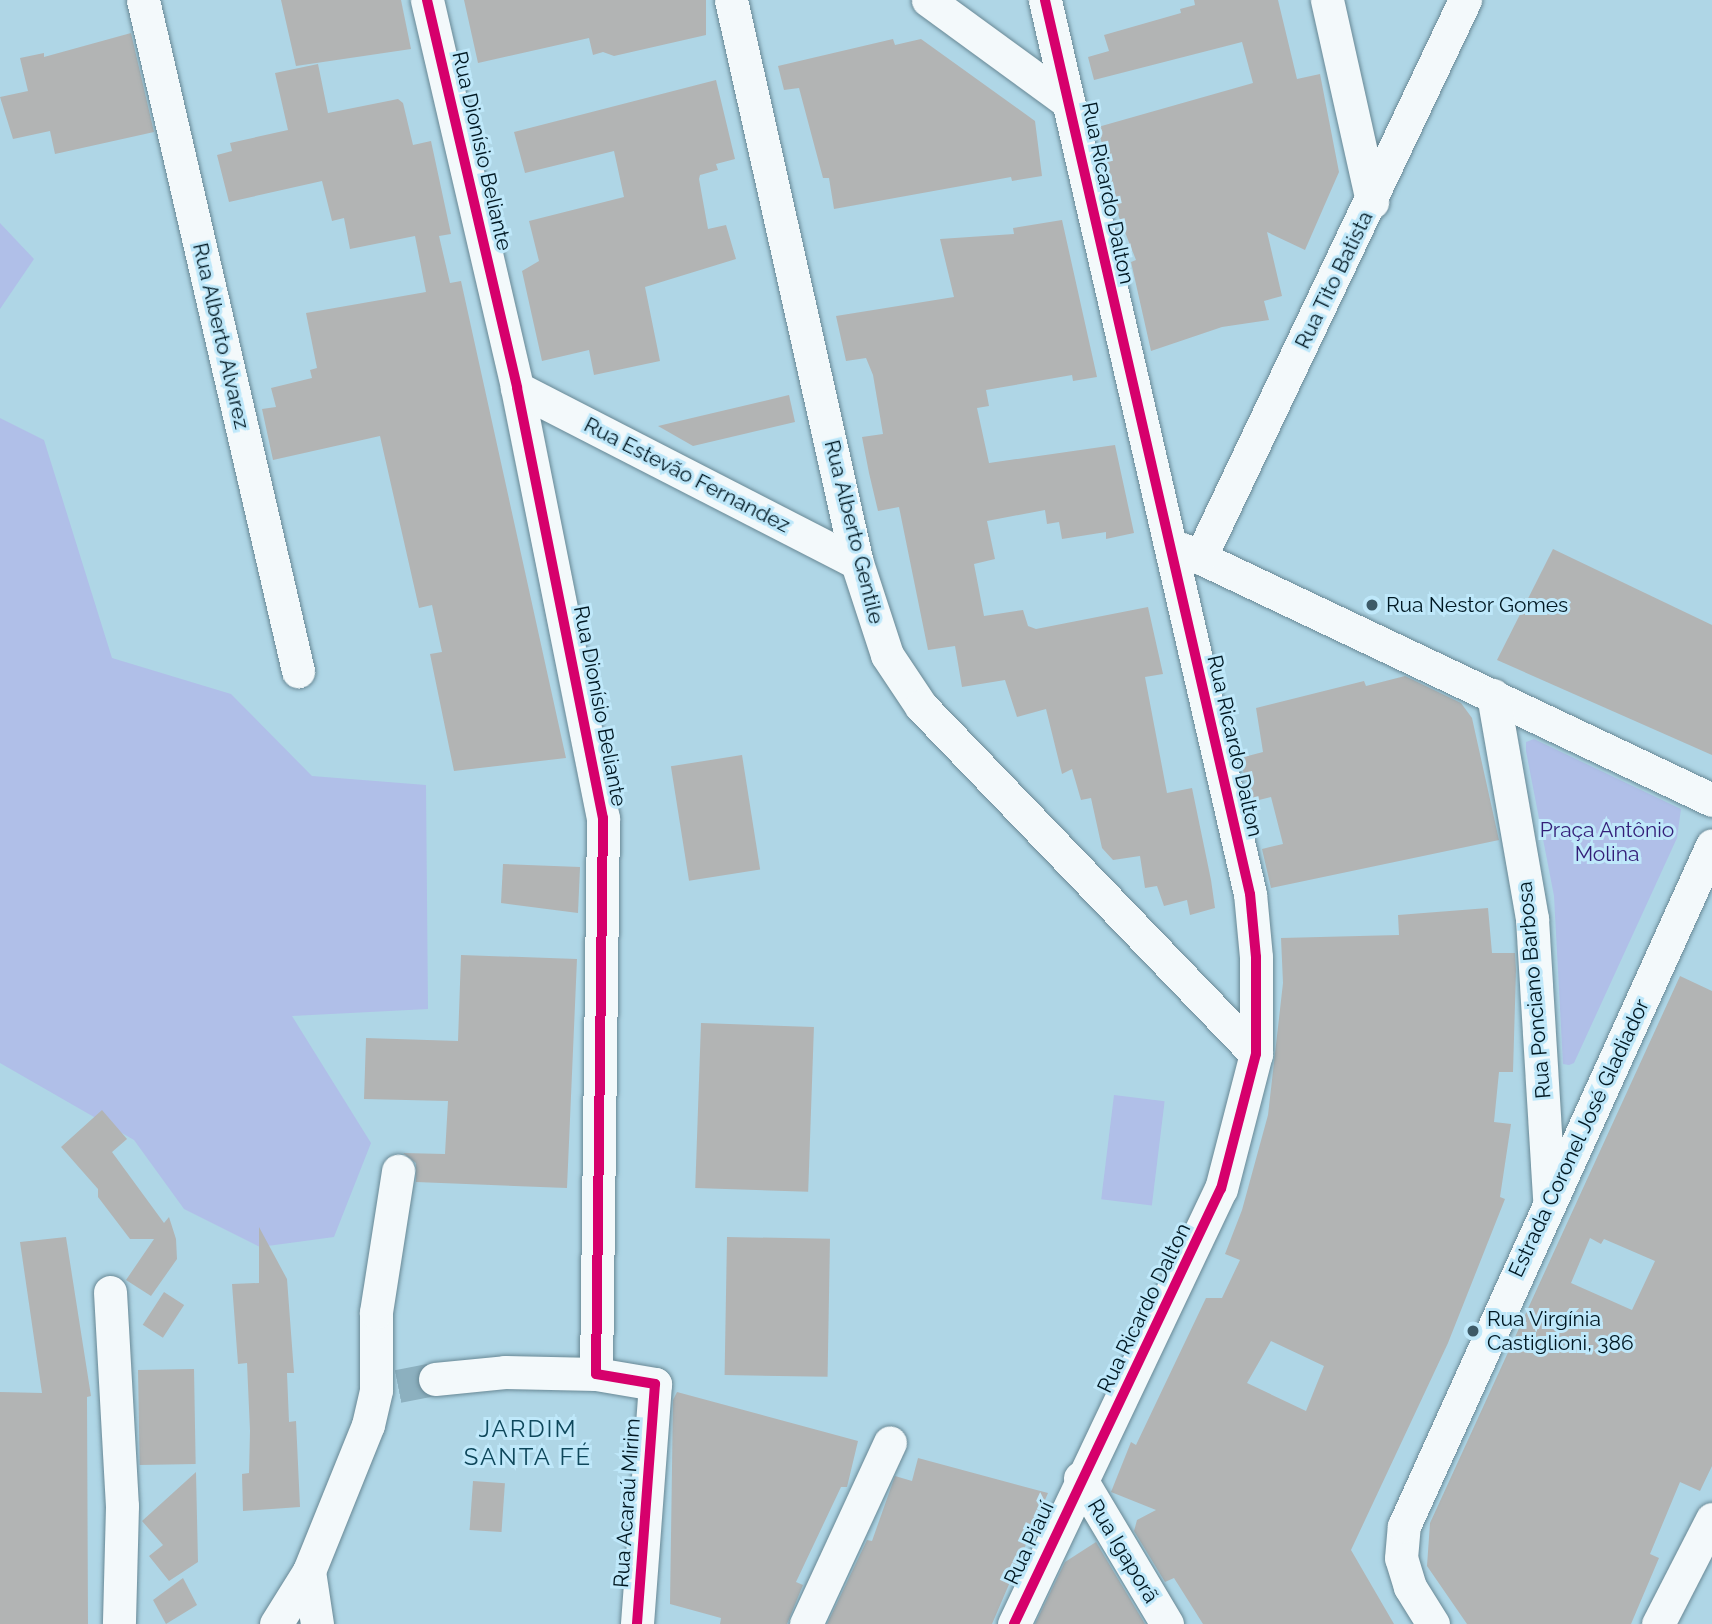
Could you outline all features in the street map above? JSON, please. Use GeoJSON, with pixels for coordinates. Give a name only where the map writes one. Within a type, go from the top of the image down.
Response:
{"type":"FeatureCollection","features":[{"type":"Feature","properties":{"kind":"street","name":"Rua Alberto Alvarez"},"geometry":{"type":"LineString","coordinates":[[143,0],[298,671]]}},
{"type":"Feature","properties":{"kind":"street","name":"Rua Dionísio Beliante"},"geometry":{"type":"LineString","coordinates":[[427,0],[517,388],[603,818],[596,1374]]}},
{"type":"Feature","properties":{"kind":"street","name":"Rua Alberto Gentile"},"geometry":{"type":"LineString","coordinates":[[731,0],[857,562],[887,655],[921,706],[1255,1054]]}},
{"type":"Feature","properties":{"kind":"street"},"geometry":{"type":"LineString","coordinates":[[928,0],[1068,102]]}},
{"type":"Feature","properties":{"kind":"street","name":"Rua Ricardo Dalton"},"geometry":{"type":"LineString","coordinates":[[1045,0],[1250,894],[1256,957],[1255,1054],[1221,1189],[1156,1331],[1080,1478]]}},
{"type":"Feature","properties":{"kind":"street"},"geometry":{"type":"LineString","coordinates":[[1326,0],[1373,202]]}},
{"type":"Feature","properties":{"kind":"street","name":"Rua Tito Batista"},"geometry":{"type":"LineString","coordinates":[[1200,558],[1373,202],[1465,0]]}},
{"type":"Feature","properties":{"kind":"street","name":"Rua Estevão Fernandez"},"geometry":{"type":"LineString","coordinates":[[517,388],[857,562]]}},
{"type":"Feature","properties":{"kind":"street"},"geometry":{"type":"LineString","coordinates":[[1168,541],[1712,800]]}},
{"type":"Feature","properties":{"kind":"street","name":"Rua Ponciano Barbosa"},"geometry":{"type":"LineString","coordinates":[[1493,695],[1532,919],[1549,1203]]}},
{"type":"Feature","properties":{"kind":"street","name":"Estrada Coronel José Gladiador"},"geometry":{"type":"LineString","coordinates":[[1433,1624],[1410,1587],[1401,1558],[1404,1526],[1712,845]]}},
{"type":"Feature","properties":{"kind":"street"},"geometry":{"type":"LineString","coordinates":[[276,1624],[309,1571],[368,1425],[387,1388],[376,1312],[398,1171]]}},
{"type":"Feature","properties":{"kind":"street"},"geometry":{"type":"LineString","coordinates":[[110,1292],[122,1506],[119,1624]]}},
{"type":"Feature","properties":{"kind":"street"},"geometry":{"type":"LineString","coordinates":[[435,1379],[505,1372],[596,1374]]}},
{"type":"Feature","properties":{"kind":"street","name":"Rua Acaraú Mirim"},"geometry":{"type":"LineString","coordinates":[[596,1374],[655,1384],[637,1624]]}},
{"type":"Feature","properties":{"kind":"street"},"geometry":{"type":"LineString","coordinates":[[806,1624],[891,1442]]}},
{"type":"Feature","properties":{"kind":"street","name":"Rua Piauí"},"geometry":{"type":"LineString","coordinates":[[1014,1624],[1080,1478]]}},
{"type":"Feature","properties":{"kind":"street","name":"Rua Igaporã"},"geometry":{"type":"LineString","coordinates":[[1080,1478],[1167,1624]]}},
{"type":"Feature","properties":{"kind":"street"},"geometry":{"type":"LineString","coordinates":[[1658,1624],[1712,1519]]}},
{"type":"Feature","properties":{"kind":"street"},"geometry":{"type":"LineString","coordinates":[[309,1571],[317,1624]]}},
{"type":"Feature","properties":{"kind":"green space"},"geometry":{"type":"Polygon","coordinates":[[[0,223],[34,259],[0,309],[0,223]]]}},
{"type":"Feature","properties":{"kind":"green space"},"geometry":{"type":"Polygon","coordinates":[[[0,418],[44,440],[112,658],[231,694],[312,776],[426,785],[428,1009],[292,1016],[371,1143],[334,1237],[260,1247],[184,1209],[134,1140],[0,1063],[0,418]]]}},
{"type":"Feature","properties":{"kind":"green space","name":"Praça Antônio Molina"},"geometry":{"type":"Polygon","coordinates":[[[1534,739],[1681,809],[1677,838],[1574,1063],[1569,1065],[1563,1064],[1554,896],[1526,751],[1526,742],[1534,739]]]}},
{"type":"Feature","properties":{"kind":"green space"},"geometry":{"type":"Polygon","coordinates":[[[1114,1095],[1165,1101],[1152,1205],[1101,1199],[1114,1095]]]}},
{"type":"Feature","properties":{"kind":"building"},"geometry":{"type":"Polygon","coordinates":[[[281,0],[401,0],[411,49],[296,66],[281,0]]]}},
{"type":"Feature","properties":{"kind":"building"},"geometry":{"type":"Polygon","coordinates":[[[464,0],[706,0],[706,35],[614,56],[603,52],[593,55],[589,38],[478,63],[464,0]]]}},
{"type":"Feature","properties":{"kind":"building"},"geometry":{"type":"Polygon","coordinates":[[[1194,0],[1278,0],[1297,79],[1320,74],[1339,172],[1305,250],[1267,232],[1282,296],[1264,301],[1269,320],[1222,327],[1151,351],[1131,262],[1136,260],[1119,217],[1098,127],[1253,83],[1242,42],[1094,80],[1088,57],[1109,51],[1104,35],[1181,13],[1180,9],[1195,5],[1194,0]]]}},
{"type":"Feature","properties":{"kind":"building"},"geometry":{"type":"Polygon","coordinates":[[[131,33],[154,132],[55,154],[50,131],[13,139],[0,97],[28,91],[20,58],[44,53],[44,57],[131,33]]]}},
{"type":"Feature","properties":{"kind":"building"},"geometry":{"type":"Polygon","coordinates":[[[893,39],[895,45],[921,39],[1035,121],[1042,176],[1012,181],[1011,177],[834,209],[829,178],[823,178],[799,88],[784,90],[778,66],[893,39]]]}},
{"type":"Feature","properties":{"kind":"building"},"geometry":{"type":"Polygon","coordinates":[[[318,64],[328,113],[398,99],[403,103],[413,145],[431,141],[451,234],[439,236],[450,283],[461,281],[566,758],[454,771],[430,654],[442,652],[432,605],[419,608],[380,436],[273,460],[262,409],[276,407],[271,388],[312,378],[310,370],[317,368],[306,313],[426,292],[415,236],[350,249],[344,218],[332,221],[322,181],[229,202],[217,155],[232,151],[230,143],[288,130],[275,73],[318,64]]]}},
{"type":"Feature","properties":{"kind":"building"},"geometry":{"type":"Polygon","coordinates":[[[716,80],[735,159],[716,164],[718,170],[700,175],[699,179],[708,229],[726,225],[736,259],[645,287],[660,361],[594,375],[589,350],[542,361],[522,271],[539,261],[529,221],[624,197],[614,151],[525,173],[514,132],[716,80]]]}},
{"type":"Feature","properties":{"kind":"building"},"geometry":{"type":"Polygon","coordinates":[[[1062,220],[1097,377],[1073,381],[1072,375],[986,390],[989,406],[977,408],[989,463],[1115,445],[1134,533],[1106,539],[1106,532],[1062,539],[1059,522],[1047,524],[1045,510],[987,521],[995,559],[974,564],[984,616],[1023,610],[1028,626],[1036,629],[1148,607],[1163,674],[1145,677],[1167,793],[1192,788],[1215,908],[1190,915],[1187,900],[1164,906],[1157,886],[1145,888],[1140,856],[1113,860],[1102,848],[1091,798],[1081,800],[1072,769],[1062,774],[1046,709],[1017,717],[1005,680],[962,687],[955,646],[928,650],[899,507],[878,511],[869,473],[862,437],[883,434],[873,375],[866,358],[846,361],[836,316],[954,297],[940,239],[1014,234],[1013,228],[1062,220]]]}},
{"type":"Feature","properties":{"kind":"building"},"geometry":{"type":"Polygon","coordinates":[[[789,395],[795,422],[693,446],[658,426],[789,395]]]}},
{"type":"Feature","properties":{"kind":"building"},"geometry":{"type":"Polygon","coordinates":[[[1553,549],[1712,625],[1712,755],[1497,660],[1553,549]]]}},
{"type":"Feature","properties":{"kind":"building"},"geometry":{"type":"Polygon","coordinates":[[[1405,676],[1461,703],[1472,718],[1499,840],[1271,888],[1262,849],[1283,844],[1271,797],[1251,802],[1240,758],[1263,752],[1256,708],[1364,681],[1366,686],[1405,676]]]}},
{"type":"Feature","properties":{"kind":"building"},"geometry":{"type":"Polygon","coordinates":[[[742,755],[760,870],[689,881],[671,766],[742,755]]]}},
{"type":"Feature","properties":{"kind":"building"},"geometry":{"type":"Polygon","coordinates":[[[503,864],[580,867],[578,913],[501,903],[503,864]]]}},
{"type":"Feature","properties":{"kind":"building"},"geometry":{"type":"Polygon","coordinates":[[[1488,908],[1492,953],[1515,953],[1516,970],[1513,1072],[1499,1072],[1494,1122],[1511,1124],[1500,1197],[1505,1199],[1448,1343],[1351,1550],[1394,1624],[1203,1624],[1174,1578],[1165,1582],[1134,1531],[1137,1520],[1156,1510],[1111,1492],[1131,1442],[1136,1445],[1206,1298],[1222,1298],[1240,1260],[1225,1254],[1242,1210],[1268,1115],[1283,983],[1281,938],[1399,935],[1398,915],[1488,908]],[[1271,1341],[1247,1383],[1306,1411],[1324,1366],[1271,1341]]]}},
{"type":"Feature","properties":{"kind":"building"},"geometry":{"type":"Polygon","coordinates":[[[461,955],[577,959],[567,1188],[416,1182],[416,1163],[403,1153],[445,1154],[448,1101],[364,1099],[366,1038],[458,1041],[461,955]]]}},
{"type":"Feature","properties":{"kind":"building"},"geometry":{"type":"Polygon","coordinates":[[[1680,976],[1712,991],[1712,1466],[1700,1491],[1680,1482],[1650,1554],[1659,1558],[1631,1624],[1467,1624],[1427,1566],[1430,1523],[1680,976]],[[1590,1238],[1571,1283],[1632,1310],[1655,1261],[1604,1239],[1601,1244],[1590,1238]]]}},
{"type":"Feature","properties":{"kind":"building"},"geometry":{"type":"Polygon","coordinates":[[[701,1023],[814,1027],[808,1192],[695,1188],[701,1023]]]}},
{"type":"Feature","properties":{"kind":"building"},"geometry":{"type":"Polygon","coordinates":[[[102,1110],[127,1139],[112,1152],[164,1223],[169,1217],[176,1239],[177,1259],[151,1296],[126,1280],[154,1239],[130,1239],[98,1197],[98,1189],[61,1147],[102,1110]]]}},
{"type":"Feature","properties":{"kind":"building"},"geometry":{"type":"Polygon","coordinates":[[[259,1227],[287,1279],[294,1373],[287,1373],[289,1422],[296,1421],[300,1507],[243,1511],[242,1474],[249,1473],[247,1363],[238,1364],[232,1284],[259,1283],[259,1227]]]}},
{"type":"Feature","properties":{"kind":"building"},"geometry":{"type":"Polygon","coordinates":[[[66,1237],[91,1396],[87,1397],[88,1624],[0,1624],[0,1392],[42,1393],[20,1242],[66,1237]]]}},
{"type":"Feature","properties":{"kind":"building"},"geometry":{"type":"Polygon","coordinates":[[[727,1237],[830,1239],[828,1377],[725,1375],[727,1237]]]}},
{"type":"Feature","properties":{"kind":"building"},"geometry":{"type":"Polygon","coordinates":[[[164,1292],[184,1305],[163,1338],[143,1325],[164,1292]]]}},
{"type":"Feature","properties":{"kind":"building"},"geometry":{"type":"Polygon","coordinates":[[[194,1369],[196,1464],[140,1465],[138,1370],[194,1369]]]}},
{"type":"Feature","properties":{"kind":"building"},"geometry":{"type":"Polygon","coordinates":[[[677,1392],[858,1441],[847,1487],[841,1487],[796,1582],[803,1585],[787,1624],[720,1624],[721,1618],[670,1604],[673,1400],[677,1392]]]}},
{"type":"Feature","properties":{"kind":"building"},"geometry":{"type":"Polygon","coordinates":[[[918,1458],[1048,1493],[992,1624],[827,1624],[867,1540],[872,1541],[895,1476],[912,1481],[918,1458]]]}},
{"type":"Feature","properties":{"kind":"building"},"geometry":{"type":"Polygon","coordinates":[[[196,1472],[198,1562],[169,1581],[149,1556],[163,1545],[142,1521],[196,1472]]]}},
{"type":"Feature","properties":{"kind":"building"},"geometry":{"type":"Polygon","coordinates":[[[473,1481],[505,1483],[502,1532],[470,1530],[473,1481]]]}},
{"type":"Feature","properties":{"kind":"building"},"geometry":{"type":"Polygon","coordinates":[[[1096,1542],[1145,1624],[1035,1624],[1065,1562],[1096,1542]]]}},
{"type":"Feature","properties":{"kind":"building"},"geometry":{"type":"Polygon","coordinates":[[[183,1578],[197,1605],[166,1624],[153,1600],[183,1578]]]}},
{"type":"Feature","properties":{"kind":"tunnel"},"geometry":{"type":"LineString","coordinates":[[398,1386],[435,1379]]}},
{"type":"Feature","properties":{"kind":"cycle path"},"geometry":{"type":"LineString","coordinates":[[427,0],[517,388],[603,818],[596,1374],[655,1384],[637,1624]]}},
{"type":"Feature","properties":{"kind":"cycle path"},"geometry":{"type":"LineString","coordinates":[[1014,1624],[1221,1189],[1256,1054],[1256,957],[1250,894],[1045,0]]}},
{"type":"Feature","properties":{"kind":"place","name":"Rua Nestor Gomes"},"geometry":{"type":"Point","coordinates":[1372,605]}},
{"type":"Feature","properties":{"kind":"place","name":"Rua Virgínia Castiglioni, 386"},"geometry":{"type":"Point","coordinates":[1473,1331]}},
{"type":"Feature","properties":{"kind":"district","name":"JARDIM SANTA FÉ"},"geometry":{"type":"Point","coordinates":[528,1443]}}]}
